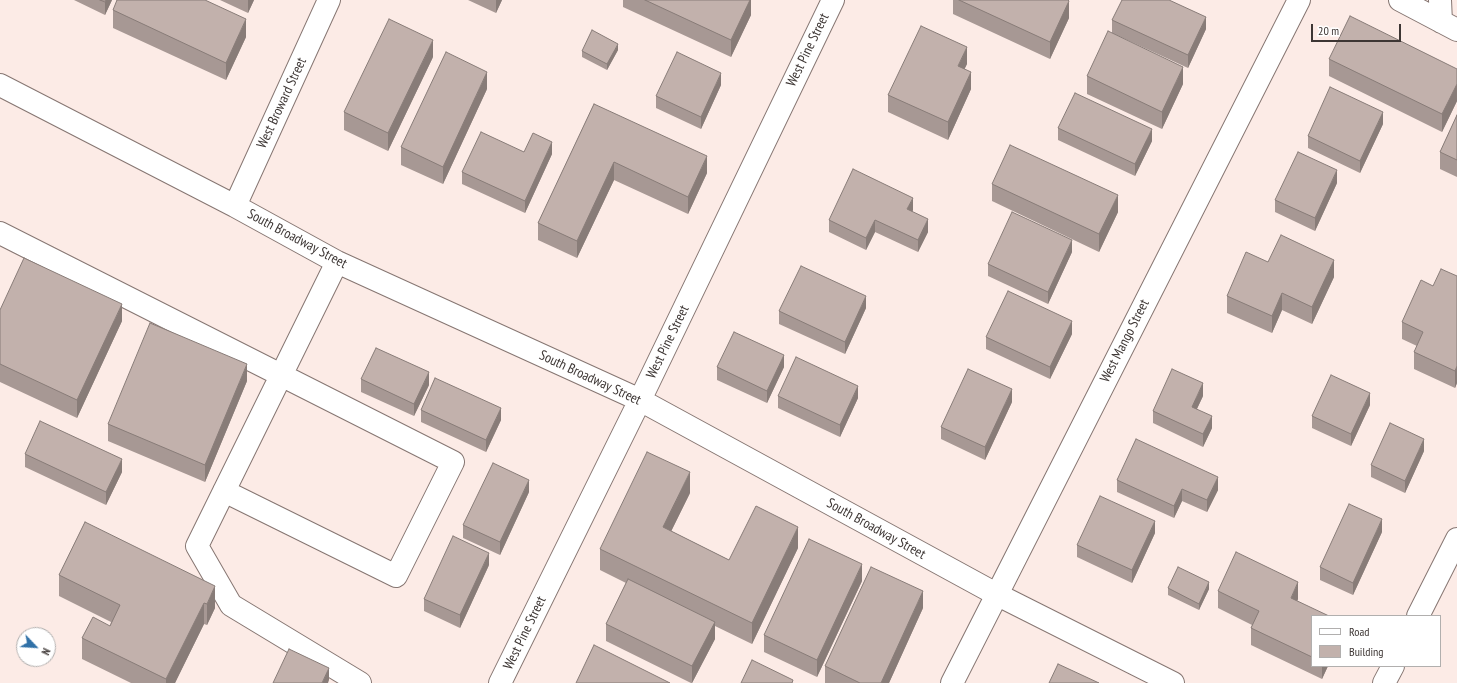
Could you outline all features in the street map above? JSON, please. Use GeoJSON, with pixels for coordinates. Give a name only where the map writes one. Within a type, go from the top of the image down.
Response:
{"type":"FeatureCollection","features":[{"type":"Feature","properties":{"kind":"street","name":"West Broward Street"},"geometry":{"type":"LineString","coordinates":[[235,206],[329,0]]}},
{"type":"Feature","properties":{"kind":"street","name":"West Pine Street"},"geometry":{"type":"LineString","coordinates":[[500,683],[640,400],[832,0]]}},
{"type":"Feature","properties":{"kind":"street","name":"West Mango Street"},"geometry":{"type":"LineString","coordinates":[[952,683],[1299,0]]}},
{"type":"Feature","properties":{"kind":"street"},"geometry":{"type":"LineString","coordinates":[[1400,0],[1449,26]]}},
{"type":"Feature","properties":{"kind":"street"},"geometry":{"type":"LineString","coordinates":[[1440,0],[1449,26]]}},
{"type":"Feature","properties":{"kind":"street","name":"South Broadway Street"},"geometry":{"type":"LineString","coordinates":[[0,85],[235,206],[336,262],[640,400],[996,594],[1173,683]]}},
{"type":"Feature","properties":{"kind":"street"},"geometry":{"type":"LineString","coordinates":[[0,233],[453,462],[396,576],[224,491]]}},
{"type":"Feature","properties":{"kind":"street"},"geometry":{"type":"LineString","coordinates":[[336,262],[197,546],[231,605],[360,683]]}},
{"type":"Feature","properties":{"kind":"street"},"geometry":{"type":"LineString","coordinates":[[1419,615],[1457,539]]}},
{"type":"Feature","properties":{"kind":"street"},"geometry":{"type":"LineString","coordinates":[[1384,683],[1392,667]]}},
{"type":"Feature","properties":{"kind":"building"},"geometry":{"type":"Polygon","coordinates":[[[117,0],[205,0],[246,19],[226,63],[113,10],[117,0]]]}},
{"type":"Feature","properties":{"kind":"building"},"geometry":{"type":"Polygon","coordinates":[[[645,0],[750,0],[731,40],[645,0]]]}},
{"type":"Feature","properties":{"kind":"building"},"geometry":{"type":"Polygon","coordinates":[[[959,0],[1068,0],[1069,1],[1050,42],[959,0]]]}},
{"type":"Feature","properties":{"kind":"building"},"geometry":{"type":"Polygon","coordinates":[[[1122,0],[1169,0],[1206,17],[1188,55],[1112,20],[1122,0]]]}},
{"type":"Feature","properties":{"kind":"building"},"geometry":{"type":"Polygon","coordinates":[[[1350,16],[1457,69],[1457,84],[1442,114],[1329,59],[1350,16]]]}},
{"type":"Feature","properties":{"kind":"building"},"geometry":{"type":"Polygon","coordinates":[[[389,19],[433,40],[388,133],[344,112],[389,19]]]}},
{"type":"Feature","properties":{"kind":"building"},"geometry":{"type":"Polygon","coordinates":[[[921,26],[967,47],[958,66],[971,72],[948,122],[888,95],[921,26]]]}},
{"type":"Feature","properties":{"kind":"building"},"geometry":{"type":"Polygon","coordinates":[[[592,30],[618,44],[607,64],[582,51],[592,30]]]}},
{"type":"Feature","properties":{"kind":"building"},"geometry":{"type":"Polygon","coordinates":[[[1108,31],[1183,67],[1162,112],[1087,76],[1108,31]]]}},
{"type":"Feature","properties":{"kind":"building"},"geometry":{"type":"Polygon","coordinates":[[[446,52],[487,72],[443,167],[401,147],[446,52]]]}},
{"type":"Feature","properties":{"kind":"building"},"geometry":{"type":"Polygon","coordinates":[[[677,52],[721,73],[701,117],[656,96],[677,52]]]}},
{"type":"Feature","properties":{"kind":"building"},"geometry":{"type":"Polygon","coordinates":[[[1330,87],[1383,112],[1360,161],[1308,136],[1330,87]]]}},
{"type":"Feature","properties":{"kind":"building"},"geometry":{"type":"Polygon","coordinates":[[[1075,93],[1152,129],[1135,164],[1058,128],[1075,93]]]}},
{"type":"Feature","properties":{"kind":"building"},"geometry":{"type":"Polygon","coordinates":[[[594,104],[707,156],[688,197],[614,162],[577,241],[538,223],[594,104]]]}},
{"type":"Feature","properties":{"kind":"building"},"geometry":{"type":"Polygon","coordinates":[[[1457,115],[1457,160],[1440,152],[1457,115]]]}},
{"type":"Feature","properties":{"kind":"building"},"geometry":{"type":"Polygon","coordinates":[[[481,132],[524,152],[533,133],[552,142],[525,201],[462,172],[481,132]]]}},
{"type":"Feature","properties":{"kind":"building"},"geometry":{"type":"Polygon","coordinates":[[[1010,145],[1118,195],[1099,234],[992,184],[1010,145]]]}},
{"type":"Feature","properties":{"kind":"building"},"geometry":{"type":"Polygon","coordinates":[[[1298,152],[1337,170],[1315,218],[1275,200],[1298,152]]]}},
{"type":"Feature","properties":{"kind":"building"},"geometry":{"type":"Polygon","coordinates":[[[853,169],[913,198],[907,209],[928,219],[918,240],[875,220],[866,238],[829,220],[853,169]]]}},
{"type":"Feature","properties":{"kind":"building"},"geometry":{"type":"Polygon","coordinates":[[[1012,212],[1072,240],[1048,292],[988,264],[1012,212]]]}},
{"type":"Feature","properties":{"kind":"building"},"geometry":{"type":"Polygon","coordinates":[[[1281,235],[1334,260],[1312,307],[1282,293],[1272,316],[1227,296],[1246,252],[1268,262],[1281,235]]]}},
{"type":"Feature","properties":{"kind":"building"},"geometry":{"type":"Polygon","coordinates":[[[24,258],[122,304],[77,400],[0,364],[0,310],[24,258]]]}},
{"type":"Feature","properties":{"kind":"building"},"geometry":{"type":"Polygon","coordinates":[[[801,266],[866,296],[845,342],[779,311],[801,266]]]}},
{"type":"Feature","properties":{"kind":"building"},"geometry":{"type":"Polygon","coordinates":[[[1441,269],[1457,276],[1457,366],[1455,371],[1414,352],[1423,332],[1402,322],[1421,280],[1433,286],[1441,269]]]}},
{"type":"Feature","properties":{"kind":"building"},"geometry":{"type":"Polygon","coordinates":[[[1008,291],[1072,321],[1050,367],[986,337],[1008,291]]]}},
{"type":"Feature","properties":{"kind":"building"},"geometry":{"type":"Polygon","coordinates":[[[150,323],[247,364],[205,465],[108,424],[150,323]]]}},
{"type":"Feature","properties":{"kind":"building"},"geometry":{"type":"Polygon","coordinates":[[[734,332],[784,355],[767,391],[717,367],[734,332]]]}},
{"type":"Feature","properties":{"kind":"building"},"geometry":{"type":"Polygon","coordinates":[[[376,348],[429,372],[414,404],[361,379],[376,348]]]}},
{"type":"Feature","properties":{"kind":"building"},"geometry":{"type":"Polygon","coordinates":[[[796,357],[858,386],[840,425],[778,396],[796,357]]]}},
{"type":"Feature","properties":{"kind":"building"},"geometry":{"type":"Polygon","coordinates":[[[968,369],[1012,389],[985,447],[941,427],[968,369]]]}},
{"type":"Feature","properties":{"kind":"building"},"geometry":{"type":"Polygon","coordinates":[[[1172,369],[1203,383],[1192,407],[1212,416],[1203,434],[1153,411],[1172,369]]]}},
{"type":"Feature","properties":{"kind":"building"},"geometry":{"type":"Polygon","coordinates":[[[1331,375],[1370,393],[1351,434],[1312,416],[1331,375]]]}},
{"type":"Feature","properties":{"kind":"building"},"geometry":{"type":"Polygon","coordinates":[[[435,378],[501,408],[486,440],[421,410],[435,378]]]}},
{"type":"Feature","properties":{"kind":"building"},"geometry":{"type":"Polygon","coordinates":[[[40,421],[122,459],[106,492],[25,454],[40,421]]]}},
{"type":"Feature","properties":{"kind":"building"},"geometry":{"type":"Polygon","coordinates":[[[1390,423],[1424,439],[1405,481],[1371,465],[1390,423]]]}},
{"type":"Feature","properties":{"kind":"building"},"geometry":{"type":"Polygon","coordinates":[[[1136,439],[1218,477],[1207,500],[1182,489],[1174,506],[1117,480],[1136,439]]]}},
{"type":"Feature","properties":{"kind":"building"},"geometry":{"type":"Polygon","coordinates":[[[647,452],[690,472],[663,527],[729,560],[756,506],[798,527],[752,623],[600,549],[647,452]]]}},
{"type":"Feature","properties":{"kind":"building"},"geometry":{"type":"Polygon","coordinates":[[[493,463],[529,480],[500,542],[463,525],[493,463]]]}},
{"type":"Feature","properties":{"kind":"building"},"geometry":{"type":"Polygon","coordinates":[[[1100,496],[1155,521],[1132,570],[1077,545],[1100,496]]]}},
{"type":"Feature","properties":{"kind":"building"},"geometry":{"type":"Polygon","coordinates":[[[1349,504],[1382,519],[1353,583],[1320,567],[1349,504]]]}},
{"type":"Feature","properties":{"kind":"building"},"geometry":{"type":"Polygon","coordinates":[[[85,522],[215,586],[207,604],[204,603],[166,679],[82,638],[93,617],[110,626],[120,605],[59,575],[85,522]]]}},
{"type":"Feature","properties":{"kind":"building"},"geometry":{"type":"Polygon","coordinates":[[[453,536],[489,553],[460,615],[424,599],[453,536]]]}},
{"type":"Feature","properties":{"kind":"building"},"geometry":{"type":"Polygon","coordinates":[[[809,539],[862,564],[817,660],[764,635],[809,539]]]}},
{"type":"Feature","properties":{"kind":"building"},"geometry":{"type":"Polygon","coordinates":[[[1236,552],[1298,582],[1291,598],[1327,615],[1311,615],[1311,657],[1251,628],[1259,611],[1218,591],[1236,552]]]}},
{"type":"Feature","properties":{"kind":"building"},"geometry":{"type":"Polygon","coordinates":[[[871,567],[923,591],[881,683],[860,683],[825,666],[871,567]]]}},
{"type":"Feature","properties":{"kind":"building"},"geometry":{"type":"Polygon","coordinates":[[[1178,567],[1209,582],[1199,604],[1168,588],[1178,567]]]}},
{"type":"Feature","properties":{"kind":"building"},"geometry":{"type":"Polygon","coordinates":[[[628,579],[715,622],[692,666],[606,624],[628,579]]]}},
{"type":"Feature","properties":{"kind":"building"},"geometry":{"type":"Polygon","coordinates":[[[594,645],[670,683],[576,683],[594,645]]]}},
{"type":"Feature","properties":{"kind":"building"},"geometry":{"type":"Polygon","coordinates":[[[289,649],[329,668],[322,683],[273,683],[289,649]]]}},
{"type":"Feature","properties":{"kind":"building"},"geometry":{"type":"Polygon","coordinates":[[[752,660],[793,680],[792,683],[741,683],[752,660]]]}},
{"type":"Feature","properties":{"kind":"building"},"geometry":{"type":"Polygon","coordinates":[[[1058,664],[1099,683],[1049,683],[1058,664]]]}}]}
